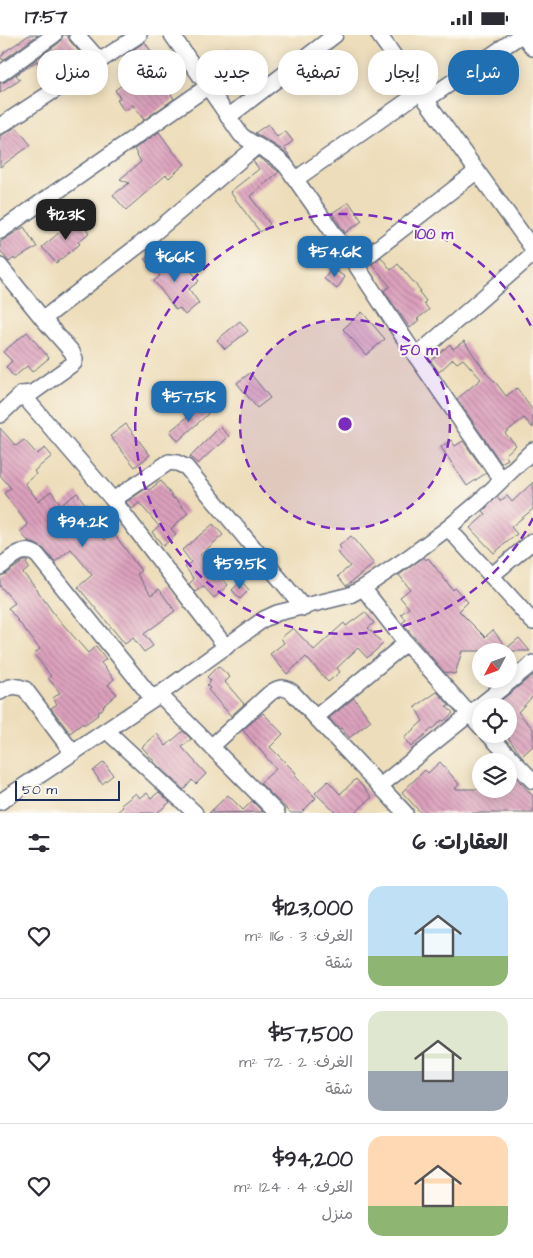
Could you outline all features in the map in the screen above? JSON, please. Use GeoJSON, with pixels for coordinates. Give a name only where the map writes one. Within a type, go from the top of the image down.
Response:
{"type":"FeatureCollection","features":[{"type":"Feature","properties":{"kind":"street"},"geometry":{"type":"LineString","coordinates":[[0,74],[54,35]]}},
{"type":"Feature","properties":{"kind":"street"},"geometry":{"type":"LineString","coordinates":[[77,35],[90,50]]}},
{"type":"Feature","properties":{"kind":"street"},"geometry":{"type":"LineString","coordinates":[[108,54],[139,35]]}},
{"type":"Feature","properties":{"kind":"street"},"geometry":{"type":"LineString","coordinates":[[172,35],[196,71]]}},
{"type":"Feature","properties":{"kind":"street"},"geometry":{"type":"LineString","coordinates":[[228,117],[334,35]]}},
{"type":"Feature","properties":{"kind":"street"},"geometry":{"type":"LineString","coordinates":[[379,35],[533,249]]}},
{"type":"Feature","properties":{"kind":"street"},"geometry":{"type":"LineString","coordinates":[[296,179],[423,96],[522,35],[533,48]]}},
{"type":"Feature","properties":{"kind":"street"},"geometry":{"type":"LineString","coordinates":[[0,126],[46,95]]}},
{"type":"Feature","properties":{"kind":"street"},"geometry":{"type":"LineString","coordinates":[[0,231],[196,95]]}},
{"type":"Feature","properties":{"kind":"street"},"geometry":{"type":"LineString","coordinates":[[213,95],[241,135],[278,157],[296,179],[501,479]]}},
{"type":"Feature","properties":{"kind":"street"},"geometry":{"type":"LineString","coordinates":[[42,319],[147,239],[257,146]]}},
{"type":"Feature","properties":{"kind":"street"},"geometry":{"type":"LineString","coordinates":[[356,265],[477,171]]}},
{"type":"Feature","properties":{"kind":"street"},"geometry":{"type":"LineString","coordinates":[[416,356],[533,254]]}},
{"type":"Feature","properties":{"kind":"street"},"geometry":{"type":"LineString","coordinates":[[0,266],[42,319],[72,352],[75,359],[74,363],[32,393],[22,394],[0,415]]}},
{"type":"Feature","properties":{"kind":"street"},"geometry":{"type":"LineString","coordinates":[[22,394],[113,500],[226,647]]}},
{"type":"Feature","properties":{"kind":"street"},"geometry":{"type":"LineString","coordinates":[[0,802],[107,731],[264,619],[277,613],[304,608],[350,595],[363,588],[448,528],[479,502],[533,449]]}},
{"type":"Feature","properties":{"kind":"street"},"geometry":{"type":"LineString","coordinates":[[113,500],[169,462],[186,467],[304,608]]}},
{"type":"Feature","properties":{"kind":"street"},"geometry":{"type":"LineString","coordinates":[[448,528],[533,622]]}},
{"type":"Feature","properties":{"kind":"street"},"geometry":{"type":"LineString","coordinates":[[491,576],[533,541]]}},
{"type":"Feature","properties":{"kind":"street"},"geometry":{"type":"LineString","coordinates":[[0,567],[17,553],[32,551],[38,555],[156,697],[212,746],[278,813]]}},
{"type":"Feature","properties":{"kind":"street"},"geometry":{"type":"LineString","coordinates":[[363,588],[406,643],[472,717]]}},
{"type":"Feature","properties":{"kind":"street"},"geometry":{"type":"LineString","coordinates":[[316,717],[406,643]]}},
{"type":"Feature","properties":{"kind":"street"},"geometry":{"type":"LineString","coordinates":[[380,786],[533,663]]}},
{"type":"Feature","properties":{"kind":"street"},"geometry":{"type":"LineString","coordinates":[[0,693],[18,686],[25,689],[73,753]]}},
{"type":"Feature","properties":{"kind":"street"},"geometry":{"type":"LineString","coordinates":[[212,746],[269,694],[279,688],[286,688],[316,717],[405,813]]}},
{"type":"Feature","properties":{"kind":"street"},"geometry":{"type":"LineString","coordinates":[[107,731],[187,811]]}},
{"type":"Feature","properties":{"kind":"street"},"geometry":{"type":"LineString","coordinates":[[497,743],[533,781]]}},
{"type":"Feature","properties":{"kind":"building"},"geometry":{"type":"Polygon","coordinates":[[[29,35],[38,35],[3,60],[0,57],[3,53],[29,35]]]}},
{"type":"Feature","properties":{"kind":"building"},"geometry":{"type":"Polygon","coordinates":[[[63,35],[67,35],[78,50],[49,50],[59,43],[63,35]]]}},
{"type":"Feature","properties":{"kind":"building"},"geometry":{"type":"Polygon","coordinates":[[[145,42],[150,50],[133,50],[145,42]]]}},
{"type":"Feature","properties":{"kind":"building"},"geometry":{"type":"Polygon","coordinates":[[[37,59],[37,61],[16,75],[20,80],[0,93],[0,83],[5,82],[37,59]]]}},
{"type":"Feature","properties":{"kind":"building"},"geometry":{"type":"Polygon","coordinates":[[[118,95],[172,95],[174,99],[144,120],[133,105],[124,111],[117,100],[120,98],[118,95]]]}},
{"type":"Feature","properties":{"kind":"building"},"geometry":{"type":"Polygon","coordinates":[[[268,124],[277,137],[285,131],[293,141],[284,148],[292,159],[281,149],[255,133],[268,124]]]}},
{"type":"Feature","properties":{"kind":"building"},"geometry":{"type":"Polygon","coordinates":[[[16,127],[31,145],[0,167],[0,136],[16,127]]]}},
{"type":"Feature","properties":{"kind":"building"},"geometry":{"type":"Polygon","coordinates":[[[159,132],[185,164],[169,178],[166,175],[126,210],[113,195],[129,183],[120,179],[141,162],[134,149],[159,132]]]}},
{"type":"Feature","properties":{"kind":"building"},"geometry":{"type":"Polygon","coordinates":[[[258,157],[279,172],[250,196],[270,224],[260,232],[230,192],[259,169],[253,161],[258,157]]]}},
{"type":"Feature","properties":{"kind":"building"},"geometry":{"type":"Polygon","coordinates":[[[349,202],[362,221],[345,233],[332,213],[349,202]]]}},
{"type":"Feature","properties":{"kind":"building"},"geometry":{"type":"Polygon","coordinates":[[[77,218],[89,233],[78,242],[80,244],[56,263],[42,247],[77,218]]]}},
{"type":"Feature","properties":{"kind":"building"},"geometry":{"type":"Polygon","coordinates":[[[24,227],[37,247],[9,262],[0,250],[0,242],[24,227]]]}},
{"type":"Feature","properties":{"kind":"building"},"geometry":{"type":"Polygon","coordinates":[[[155,251],[174,272],[185,263],[199,281],[189,289],[199,303],[185,315],[179,308],[176,310],[154,281],[160,276],[145,259],[155,251]]]}},
{"type":"Feature","properties":{"kind":"building"},"geometry":{"type":"Polygon","coordinates":[[[381,257],[391,270],[398,264],[421,291],[419,292],[426,301],[424,303],[429,310],[417,319],[419,320],[410,328],[384,291],[390,286],[372,264],[381,257]]]}},
{"type":"Feature","properties":{"kind":"building"},"geometry":{"type":"Polygon","coordinates":[[[332,268],[345,277],[337,289],[324,279],[332,268]]]}},
{"type":"Feature","properties":{"kind":"building"},"geometry":{"type":"Polygon","coordinates":[[[362,312],[385,339],[366,355],[343,329],[362,312]]]}},
{"type":"Feature","properties":{"kind":"building"},"geometry":{"type":"Polygon","coordinates":[[[240,321],[248,331],[225,349],[217,340],[240,321]]]}},
{"type":"Feature","properties":{"kind":"building"},"geometry":{"type":"Polygon","coordinates":[[[27,332],[49,358],[32,372],[27,366],[14,377],[6,367],[12,361],[3,352],[27,332]]]}},
{"type":"Feature","properties":{"kind":"building"},"geometry":{"type":"Polygon","coordinates":[[[464,341],[487,374],[506,396],[517,388],[533,411],[533,428],[524,418],[505,433],[516,445],[505,455],[508,459],[501,463],[457,399],[481,379],[463,359],[457,363],[453,359],[439,372],[431,361],[450,344],[453,349],[464,341]]]}},
{"type":"Feature","properties":{"kind":"building"},"geometry":{"type":"Polygon","coordinates":[[[250,373],[270,398],[257,408],[237,383],[250,373]]]}},
{"type":"Feature","properties":{"kind":"building"},"geometry":{"type":"Polygon","coordinates":[[[201,406],[208,414],[178,441],[170,431],[201,406]]]}},
{"type":"Feature","properties":{"kind":"building"},"geometry":{"type":"Polygon","coordinates":[[[126,424],[150,455],[135,467],[110,436],[126,424]]]}},
{"type":"Feature","properties":{"kind":"building"},"geometry":{"type":"Polygon","coordinates":[[[220,427],[229,436],[198,464],[190,457],[220,427]]]}},
{"type":"Feature","properties":{"kind":"building"},"geometry":{"type":"Polygon","coordinates":[[[0,428],[16,446],[24,440],[37,454],[45,448],[52,456],[34,471],[36,474],[25,483],[38,501],[51,491],[61,505],[77,493],[92,513],[89,515],[105,540],[114,534],[141,571],[137,574],[151,595],[159,589],[175,611],[144,634],[153,646],[144,652],[133,638],[125,644],[78,587],[92,575],[71,549],[55,562],[44,549],[29,542],[20,532],[28,525],[4,493],[11,488],[0,475],[0,428]]]}},
{"type":"Feature","properties":{"kind":"building"},"geometry":{"type":"Polygon","coordinates":[[[451,440],[455,446],[463,441],[486,473],[467,486],[441,447],[451,440]]]}},
{"type":"Feature","properties":{"kind":"building"},"geometry":{"type":"Polygon","coordinates":[[[161,481],[174,499],[188,513],[171,529],[176,535],[163,546],[152,532],[159,526],[139,503],[132,509],[126,502],[147,488],[149,490],[161,481]]]}},
{"type":"Feature","properties":{"kind":"building"},"geometry":{"type":"Polygon","coordinates":[[[533,482],[533,509],[511,527],[517,534],[494,553],[470,528],[486,514],[483,511],[497,497],[500,501],[507,496],[512,502],[533,482]]]}},
{"type":"Feature","properties":{"kind":"building"},"geometry":{"type":"Polygon","coordinates":[[[213,524],[223,535],[200,555],[228,585],[214,598],[203,586],[195,592],[189,584],[194,579],[185,567],[191,562],[182,550],[213,524]]]}},
{"type":"Feature","properties":{"kind":"building"},"geometry":{"type":"Polygon","coordinates":[[[351,536],[374,564],[346,586],[338,576],[350,566],[337,552],[341,548],[339,546],[351,536]]]}},
{"type":"Feature","properties":{"kind":"building"},"geometry":{"type":"Polygon","coordinates":[[[424,557],[426,560],[428,558],[453,590],[455,588],[468,602],[459,611],[485,637],[493,630],[503,643],[472,643],[472,651],[462,651],[455,674],[444,672],[402,623],[406,620],[401,614],[409,608],[400,597],[410,589],[399,575],[424,557]]]}},
{"type":"Feature","properties":{"kind":"building"},"geometry":{"type":"Polygon","coordinates":[[[24,561],[28,561],[26,563],[29,568],[23,573],[54,614],[88,653],[96,646],[106,659],[101,663],[114,679],[108,685],[117,694],[103,706],[97,713],[98,715],[70,733],[51,708],[57,704],[53,698],[60,693],[48,678],[51,676],[34,654],[40,649],[8,608],[15,603],[0,586],[0,576],[24,561]]]}},
{"type":"Feature","properties":{"kind":"building"},"geometry":{"type":"Polygon","coordinates":[[[241,581],[249,590],[240,599],[232,590],[241,581]]]}},
{"type":"Feature","properties":{"kind":"building"},"geometry":{"type":"Polygon","coordinates":[[[365,612],[374,623],[368,628],[383,644],[367,658],[358,648],[337,668],[340,672],[328,682],[306,657],[287,674],[270,654],[284,643],[281,638],[293,628],[314,650],[344,623],[346,626],[365,612]]]}},
{"type":"Feature","properties":{"kind":"building"},"geometry":{"type":"Polygon","coordinates":[[[519,638],[530,651],[518,651],[518,643],[513,643],[519,638]]]}},
{"type":"Feature","properties":{"kind":"building"},"geometry":{"type":"Polygon","coordinates":[[[218,666],[230,677],[225,682],[244,704],[231,716],[208,690],[210,688],[207,685],[211,681],[207,677],[218,666]]]}},
{"type":"Feature","properties":{"kind":"building"},"geometry":{"type":"Polygon","coordinates":[[[533,675],[533,696],[518,712],[533,729],[533,746],[522,756],[512,743],[517,743],[517,698],[504,698],[533,675]]]}},
{"type":"Feature","properties":{"kind":"building"},"geometry":{"type":"Polygon","coordinates":[[[437,692],[450,706],[446,706],[453,713],[411,747],[404,738],[423,721],[415,707],[437,692]]]}},
{"type":"Feature","properties":{"kind":"building"},"geometry":{"type":"Polygon","coordinates":[[[354,698],[371,721],[349,738],[329,718],[354,698]]]}},
{"type":"Feature","properties":{"kind":"building"},"geometry":{"type":"Polygon","coordinates":[[[263,713],[283,734],[270,747],[296,773],[294,775],[316,798],[301,813],[291,813],[260,783],[276,769],[243,730],[263,713]]]}},
{"type":"Feature","properties":{"kind":"building"},"geometry":{"type":"Polygon","coordinates":[[[183,731],[191,739],[182,747],[206,774],[196,784],[192,780],[184,790],[160,768],[142,747],[157,734],[166,746],[183,731]]]}},
{"type":"Feature","properties":{"kind":"building"},"geometry":{"type":"Polygon","coordinates":[[[104,762],[113,775],[102,784],[93,771],[104,762]]]}},
{"type":"Feature","properties":{"kind":"building"},"geometry":{"type":"Polygon","coordinates":[[[440,762],[459,784],[455,789],[472,789],[472,798],[517,798],[517,779],[533,796],[533,813],[421,813],[402,792],[425,770],[428,773],[440,762]]]}},
{"type":"Feature","properties":{"kind":"building"},"geometry":{"type":"Polygon","coordinates":[[[356,779],[372,797],[355,813],[336,813],[315,793],[328,781],[340,794],[356,779]]]}},
{"type":"Feature","properties":{"kind":"building"},"geometry":{"type":"Polygon","coordinates":[[[159,792],[170,802],[157,813],[116,813],[123,807],[121,805],[136,793],[140,798],[147,793],[151,798],[159,792]]]}},
{"type":"Feature","properties":{"kind":"building"},"geometry":{"type":"Polygon","coordinates":[[[228,795],[243,810],[252,801],[263,812],[209,813],[228,795]]]}}]}
